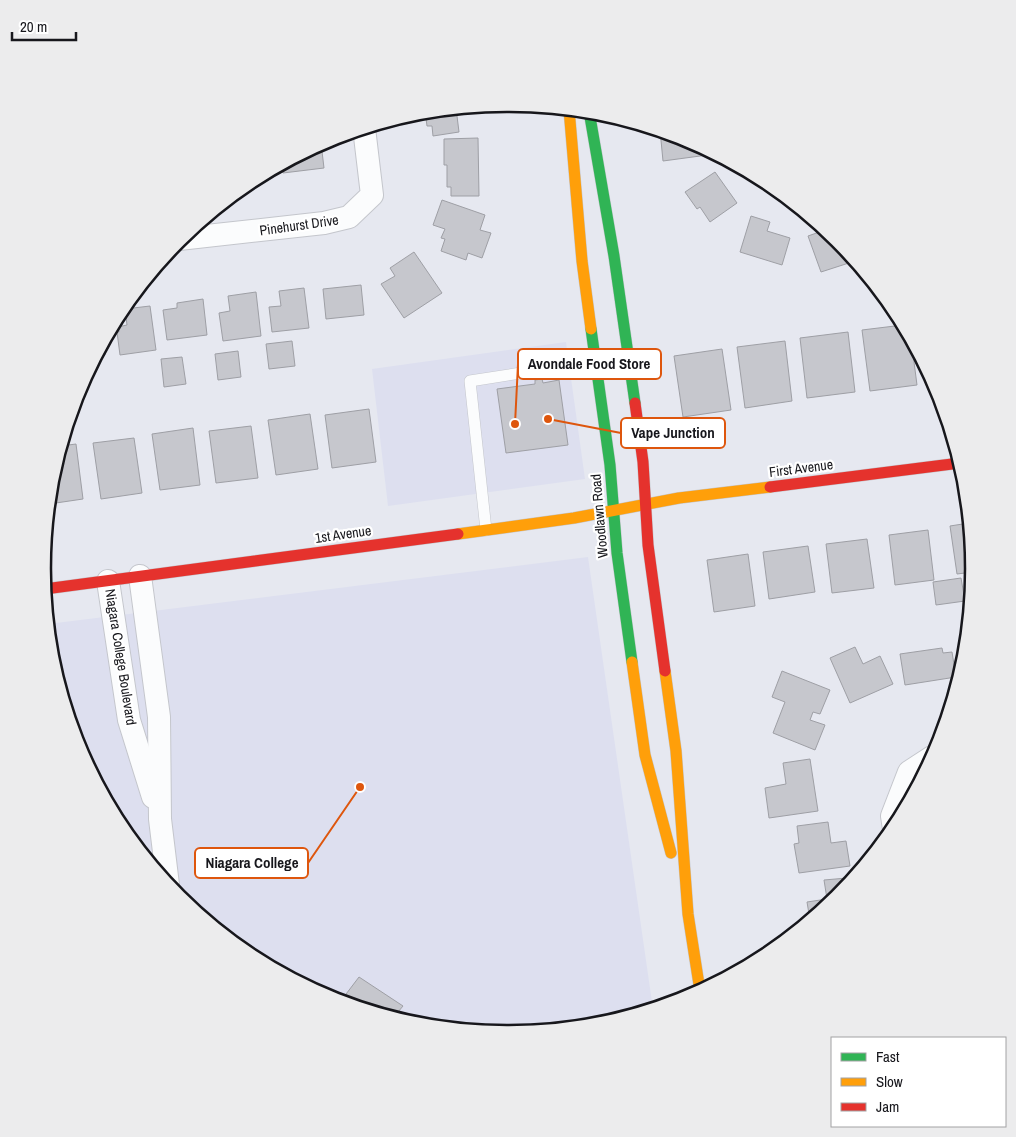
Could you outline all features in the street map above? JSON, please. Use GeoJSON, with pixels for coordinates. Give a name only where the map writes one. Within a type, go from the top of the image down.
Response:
{"type":"FeatureCollection","features":[{"type":"Feature","properties":{"kind":"main road","name":"Woodlawn Road"},"geometry":{"type":"LineString","coordinates":[[570,116],[582,261],[610,465],[617,553],[645,755],[688,914]]}},
{"type":"Feature","properties":{"kind":"main road","name":"Woodlawn Road"},"geometry":{"type":"LineString","coordinates":[[591,120],[614,256],[643,462],[648,545],[676,751],[688,914],[699,983]]}},
{"type":"Feature","properties":{"kind":"main road","name":"First Avenue"},"geometry":{"type":"LineString","coordinates":[[646,504],[678,498],[952,463]]}},
{"type":"Feature","properties":{"kind":"main road","name":"1st Avenue"},"geometry":{"type":"LineString","coordinates":[[52,588],[574,518],[646,504]]}},
{"type":"Feature","properties":{"kind":"street","name":"Pinehurst Drive"},"geometry":{"type":"LineString","coordinates":[[194,237],[324,223],[349,217],[372,195],[365,135]]}},
{"type":"Feature","properties":{"kind":"street","name":"Niagara College Boulevard"},"geometry":{"type":"LineString","coordinates":[[140,576],[159,717],[160,819],[166,871]]}},
{"type":"Feature","properties":{"kind":"street","name":"Niagara College Boulevard"},"geometry":{"type":"LineString","coordinates":[[108,581],[129,720],[160,819]]}},
{"type":"Feature","properties":{"kind":"street"},"geometry":{"type":"LineString","coordinates":[[892,815],[909,772],[921,764]]}},
{"type":"Feature","properties":{"kind":"lane"},"geometry":{"type":"LineString","coordinates":[[486,530],[470,381],[540,370]]}},
{"type":"Feature","properties":{"kind":"shaded area"},"geometry":{"type":"Polygon","coordinates":[[[566,342],[585,479],[388,506],[372,369],[566,342]]]}},
{"type":"Feature","properties":{"kind":"shaded area"},"geometry":{"type":"Polygon","coordinates":[[[588,557],[652,1002],[597,1016],[538,1024],[478,1024],[448,1021],[390,1010],[361,1001],[306,978],[254,948],[207,912],[165,870],[146,847],[112,797],[98,771],[75,715],[60,658],[55,623],[588,557]]]}},
{"type":"Feature","properties":{"kind":"building"},"geometry":{"type":"Polygon","coordinates":[[[457,115],[459,132],[433,136],[432,126],[427,126],[426,120],[457,115]]]}},
{"type":"Feature","properties":{"kind":"building"},"geometry":{"type":"Polygon","coordinates":[[[478,138],[479,196],[451,196],[451,187],[447,187],[447,165],[444,165],[444,139],[478,138]]]}},
{"type":"Feature","properties":{"kind":"building"},"geometry":{"type":"Polygon","coordinates":[[[661,138],[703,156],[663,161],[661,138]]]}},
{"type":"Feature","properties":{"kind":"building"},"geometry":{"type":"Polygon","coordinates":[[[322,152],[324,168],[283,173],[283,171],[322,152]]]}},
{"type":"Feature","properties":{"kind":"building"},"geometry":{"type":"Polygon","coordinates":[[[715,172],[737,203],[710,222],[700,207],[697,209],[685,192],[715,172]]]}},
{"type":"Feature","properties":{"kind":"building"},"geometry":{"type":"Polygon","coordinates":[[[442,200],[485,215],[480,230],[491,233],[482,258],[468,253],[466,260],[441,251],[445,239],[441,238],[445,229],[433,225],[442,200]]]}},
{"type":"Feature","properties":{"kind":"building"},"geometry":{"type":"Polygon","coordinates":[[[751,216],[770,222],[767,231],[790,238],[782,265],[740,252],[751,216]]]}},
{"type":"Feature","properties":{"kind":"building"},"geometry":{"type":"Polygon","coordinates":[[[817,233],[848,263],[821,272],[808,236],[817,233]]]}},
{"type":"Feature","properties":{"kind":"building"},"geometry":{"type":"Polygon","coordinates":[[[414,252],[442,293],[404,318],[381,284],[395,276],[390,268],[414,252]]]}},
{"type":"Feature","properties":{"kind":"building"},"geometry":{"type":"Polygon","coordinates":[[[361,285],[364,315],[326,319],[323,289],[361,285]]]}},
{"type":"Feature","properties":{"kind":"building"},"geometry":{"type":"Polygon","coordinates":[[[304,288],[309,328],[272,332],[269,307],[281,306],[279,291],[304,288]]]}},
{"type":"Feature","properties":{"kind":"building"},"geometry":{"type":"Polygon","coordinates":[[[256,292],[261,336],[223,341],[219,313],[230,311],[228,296],[256,292]]]}},
{"type":"Feature","properties":{"kind":"building"},"geometry":{"type":"Polygon","coordinates":[[[203,299],[207,335],[167,340],[163,310],[177,308],[177,303],[203,299]]]}},
{"type":"Feature","properties":{"kind":"building"},"geometry":{"type":"Polygon","coordinates":[[[150,306],[156,350],[120,355],[117,332],[119,332],[121,326],[127,325],[126,318],[133,308],[150,306]]]}},
{"type":"Feature","properties":{"kind":"building"},"geometry":{"type":"Polygon","coordinates":[[[895,326],[913,357],[917,385],[870,391],[862,330],[895,326]]]}},
{"type":"Feature","properties":{"kind":"building"},"geometry":{"type":"Polygon","coordinates":[[[848,332],[855,392],[807,398],[800,338],[848,332]]]}},
{"type":"Feature","properties":{"kind":"building"},"geometry":{"type":"Polygon","coordinates":[[[292,341],[295,366],[269,369],[266,344],[292,341]]]}},
{"type":"Feature","properties":{"kind":"building"},"geometry":{"type":"Polygon","coordinates":[[[785,341],[792,401],[745,408],[737,347],[785,341]]]}},
{"type":"Feature","properties":{"kind":"building"},"geometry":{"type":"Polygon","coordinates":[[[722,349],[731,410],[683,417],[674,356],[722,349]]]}},
{"type":"Feature","properties":{"kind":"building"},"geometry":{"type":"Polygon","coordinates":[[[238,351],[241,377],[218,380],[215,354],[238,351]]]}},
{"type":"Feature","properties":{"kind":"building"},"geometry":{"type":"Polygon","coordinates":[[[182,357],[186,384],[164,387],[161,359],[182,357]]]}},
{"type":"Feature","properties":{"kind":"building"},"geometry":{"type":"Polygon","coordinates":[[[542,379],[543,383],[559,380],[568,445],[506,453],[497,389],[535,384],[535,380],[542,379]]]}},
{"type":"Feature","properties":{"kind":"building"},"geometry":{"type":"Polygon","coordinates":[[[369,409],[376,462],[332,468],[325,415],[369,409]]]}},
{"type":"Feature","properties":{"kind":"building"},"geometry":{"type":"Polygon","coordinates":[[[310,414],[318,469],[276,475],[268,420],[310,414]]]}},
{"type":"Feature","properties":{"kind":"building"},"geometry":{"type":"Polygon","coordinates":[[[251,426],[258,478],[216,483],[209,431],[251,426]]]}},
{"type":"Feature","properties":{"kind":"building"},"geometry":{"type":"Polygon","coordinates":[[[193,428],[200,485],[160,490],[152,434],[193,428]]]}},
{"type":"Feature","properties":{"kind":"building"},"geometry":{"type":"Polygon","coordinates":[[[134,438],[142,493],[101,499],[93,443],[134,438]]]}},
{"type":"Feature","properties":{"kind":"building"},"geometry":{"type":"Polygon","coordinates":[[[76,444],[83,499],[56,503],[60,479],[68,445],[76,444]]]}},
{"type":"Feature","properties":{"kind":"building"},"geometry":{"type":"Polygon","coordinates":[[[963,524],[965,573],[957,574],[950,526],[963,524]]]}},
{"type":"Feature","properties":{"kind":"building"},"geometry":{"type":"Polygon","coordinates":[[[928,530],[934,580],[895,585],[889,535],[928,530]]]}},
{"type":"Feature","properties":{"kind":"building"},"geometry":{"type":"Polygon","coordinates":[[[867,539],[874,588],[832,593],[826,544],[867,539]]]}},
{"type":"Feature","properties":{"kind":"building"},"geometry":{"type":"Polygon","coordinates":[[[808,546],[815,592],[769,599],[763,552],[808,546]]]}},
{"type":"Feature","properties":{"kind":"building"},"geometry":{"type":"Polygon","coordinates":[[[748,554],[755,606],[714,612],[707,560],[748,554]]]}},
{"type":"Feature","properties":{"kind":"building"},"geometry":{"type":"Polygon","coordinates":[[[961,578],[964,601],[936,605],[933,582],[961,578]]]}},
{"type":"Feature","properties":{"kind":"building"},"geometry":{"type":"Polygon","coordinates":[[[855,647],[863,664],[880,656],[893,684],[850,703],[830,658],[855,647]]]}},
{"type":"Feature","properties":{"kind":"building"},"geometry":{"type":"Polygon","coordinates":[[[942,648],[943,653],[952,652],[954,666],[951,678],[905,685],[900,654],[942,648]]]}},
{"type":"Feature","properties":{"kind":"building"},"geometry":{"type":"Polygon","coordinates":[[[782,671],[830,690],[820,714],[813,712],[810,720],[825,725],[815,750],[773,733],[785,702],[772,697],[782,671]]]}},
{"type":"Feature","properties":{"kind":"building"},"geometry":{"type":"Polygon","coordinates":[[[810,759],[818,811],[769,818],[765,788],[786,784],[783,763],[810,759]]]}},
{"type":"Feature","properties":{"kind":"building"},"geometry":{"type":"Polygon","coordinates":[[[828,822],[831,843],[846,841],[850,866],[799,873],[794,844],[799,843],[797,826],[828,822]]]}},
{"type":"Feature","properties":{"kind":"building"},"geometry":{"type":"Polygon","coordinates":[[[843,878],[826,895],[824,880],[843,878]]]}},
{"type":"Feature","properties":{"kind":"building"},"geometry":{"type":"Polygon","coordinates":[[[822,900],[809,912],[807,902],[822,900]]]}},
{"type":"Feature","properties":{"kind":"building"},"geometry":{"type":"Polygon","coordinates":[[[359,977],[403,1006],[398,1012],[345,995],[359,977]]]}},
{"type":"Feature","properties":{"kind":"traffic: fast"},"geometry":{"type":"LineString","coordinates":[[591,120],[614,256],[635,403]]}},
{"type":"Feature","properties":{"kind":"traffic: fast"},"geometry":{"type":"LineString","coordinates":[[591,329],[610,465],[617,553],[632,662]]}},
{"type":"Feature","properties":{"kind":"traffic: slow"},"geometry":{"type":"LineString","coordinates":[[570,116],[582,261],[591,329]]}},
{"type":"Feature","properties":{"kind":"traffic: slow"},"geometry":{"type":"LineString","coordinates":[[458,534],[574,518],[679,498],[770,487]]}},
{"type":"Feature","properties":{"kind":"traffic: slow"},"geometry":{"type":"LineString","coordinates":[[632,662],[645,755],[671,853]]}},
{"type":"Feature","properties":{"kind":"traffic: slow"},"geometry":{"type":"LineString","coordinates":[[665,671],[676,751],[688,914],[699,983]]}},
{"type":"Feature","properties":{"kind":"traffic: jam"},"geometry":{"type":"LineString","coordinates":[[635,403],[643,462],[648,545],[665,671]]}},
{"type":"Feature","properties":{"kind":"traffic: jam"},"geometry":{"type":"LineString","coordinates":[[770,487],[952,464]]}},
{"type":"Feature","properties":{"kind":"traffic: jam"},"geometry":{"type":"LineString","coordinates":[[52,588],[458,534]]}},
{"type":"Feature","properties":{"kind":"place","name":"Vape Junction"},"geometry":{"type":"Point","coordinates":[548,419]}},
{"type":"Feature","properties":{"kind":"place","name":"Avondale Food Store"},"geometry":{"type":"Point","coordinates":[515,424]}},
{"type":"Feature","properties":{"kind":"place","name":"Niagara College"},"geometry":{"type":"Point","coordinates":[360,787]}}]}
